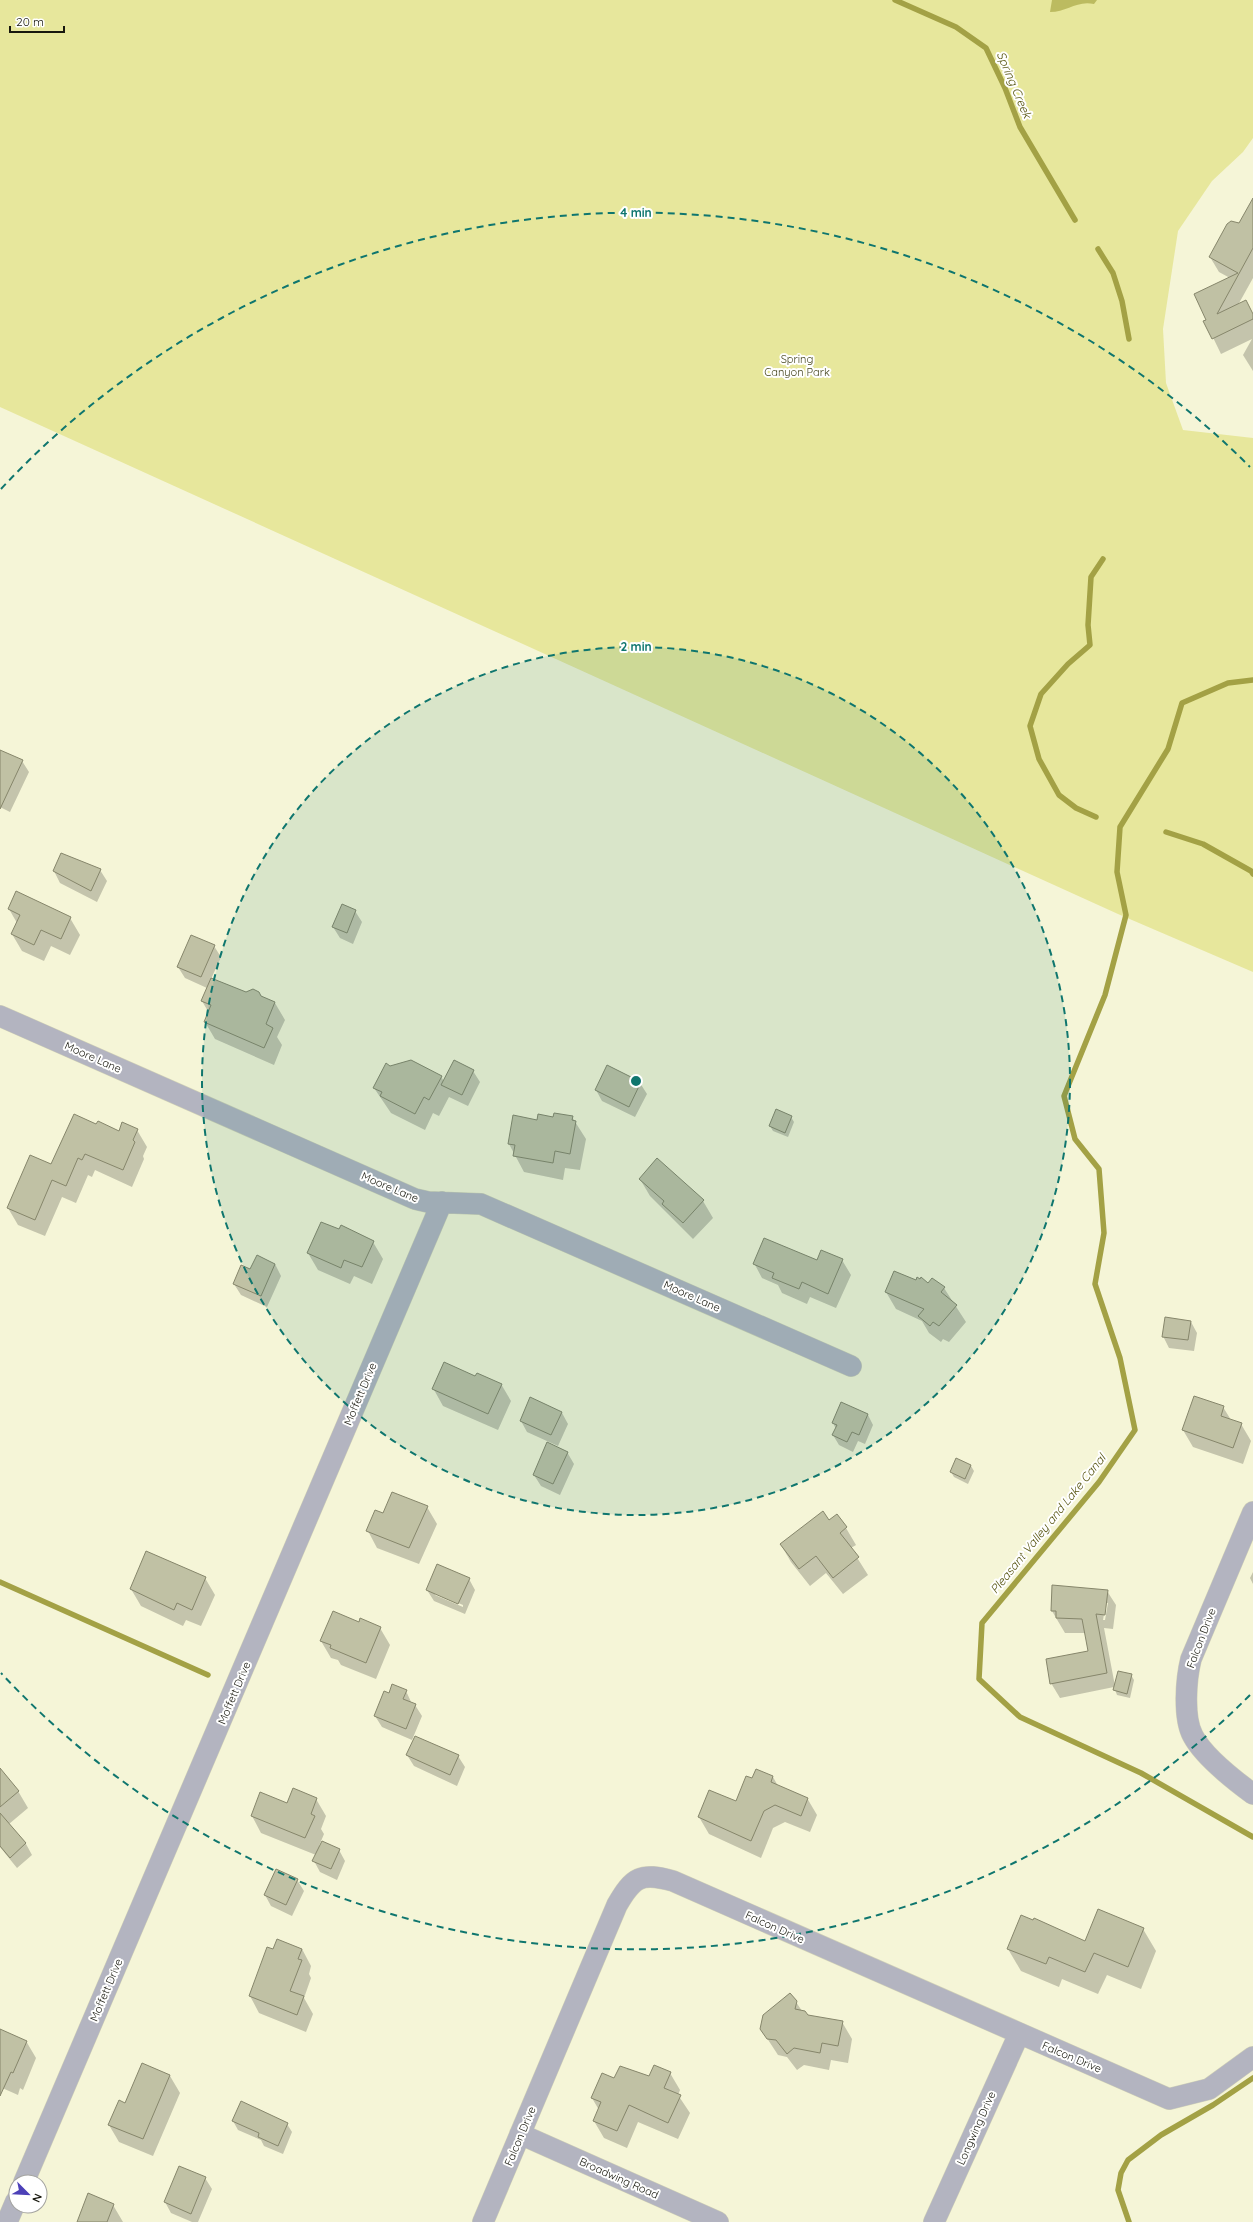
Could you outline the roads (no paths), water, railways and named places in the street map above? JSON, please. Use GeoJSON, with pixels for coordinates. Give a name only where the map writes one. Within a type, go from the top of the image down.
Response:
{"type":"FeatureCollection","features":[{"type":"Feature","properties":{"kind":"street","name":"Moore Lane"},"geometry":{"type":"LineString","coordinates":[[0,1016],[415,1199],[481,1204],[851,1366]]}},
{"type":"Feature","properties":{"kind":"street","name":"Moffett Drive"},"geometry":{"type":"LineString","coordinates":[[27,2174],[442,1202]]}},
{"type":"Feature","properties":{"kind":"street","name":"Falcon Drive"},"geometry":{"type":"LineString","coordinates":[[1253,1512],[1190,1660],[1186,1677],[1186,1707],[1192,1736],[1222,1769],[1253,1794]]}},
{"type":"Feature","properties":{"kind":"street","name":"Falcon Drive"},"geometry":{"type":"LineString","coordinates":[[483,2222],[617,1905],[624,1893],[637,1879],[654,1876],[673,1881],[1168,2099],[1209,2089],[1253,2057]]}},
{"type":"Feature","properties":{"kind":"street","name":"Longwing Drive"},"geometry":{"type":"LineString","coordinates":[[934,2222],[1019,2034]]}},
{"type":"Feature","properties":{"kind":"street","name":"Broadwing Road"},"geometry":{"type":"LineString","coordinates":[[520,2134],[718,2222]]}},
{"type":"Feature","properties":{"kind":"waterway","name":"Spring Creek"},"geometry":{"type":"LineString","coordinates":[[895,0],[956,27],[986,48],[1005,88],[1020,127],[1075,220]]}},
{"type":"Feature","properties":{"kind":"waterway","name":"Spring Creek"},"geometry":{"type":"LineString","coordinates":[[1098,249],[1113,273],[1122,301],[1129,339]]}},
{"type":"Feature","properties":{"kind":"waterway","name":"Spring Creek"},"geometry":{"type":"LineString","coordinates":[[1096,817],[1076,808],[1059,795],[1039,759],[1030,726],[1041,694],[1068,664],[1090,645],[1088,625],[1091,577],[1103,559]]}},
{"type":"Feature","properties":{"kind":"waterway","name":"Pleasant Valley and Lake Canal"},"geometry":{"type":"LineString","coordinates":[[1253,680],[1228,683],[1182,703],[1168,749],[1120,827],[1117,872],[1126,915],[1105,995],[1064,1096],[1075,1139],[1099,1169],[1104,1233],[1095,1284],[1120,1358],[1135,1430],[1099,1482],[982,1623],[979,1679],[1020,1717],[1141,1773],[1253,1837]]}},
{"type":"Feature","properties":{"kind":"waterway","name":"Spring Creek"},"geometry":{"type":"LineString","coordinates":[[1166,832],[1203,844],[1251,871],[1253,874]]}},
{"type":"Feature","properties":{"kind":"waterway"},"geometry":{"type":"LineString","coordinates":[[0,1582],[208,1675]]}},
{"type":"Feature","properties":{"kind":"waterway","name":"Pleasant Valley and Lake Canal"},"geometry":{"type":"LineString","coordinates":[[1129,2222],[1118,2190],[1121,2173],[1128,2160],[1161,2135],[1213,2105],[1253,2078]]}},
{"type":"Feature","properties":{"kind":"park label","name":"Spring Canyon Park"},"geometry":{"type":"Point","coordinates":[797,365]}}]}
